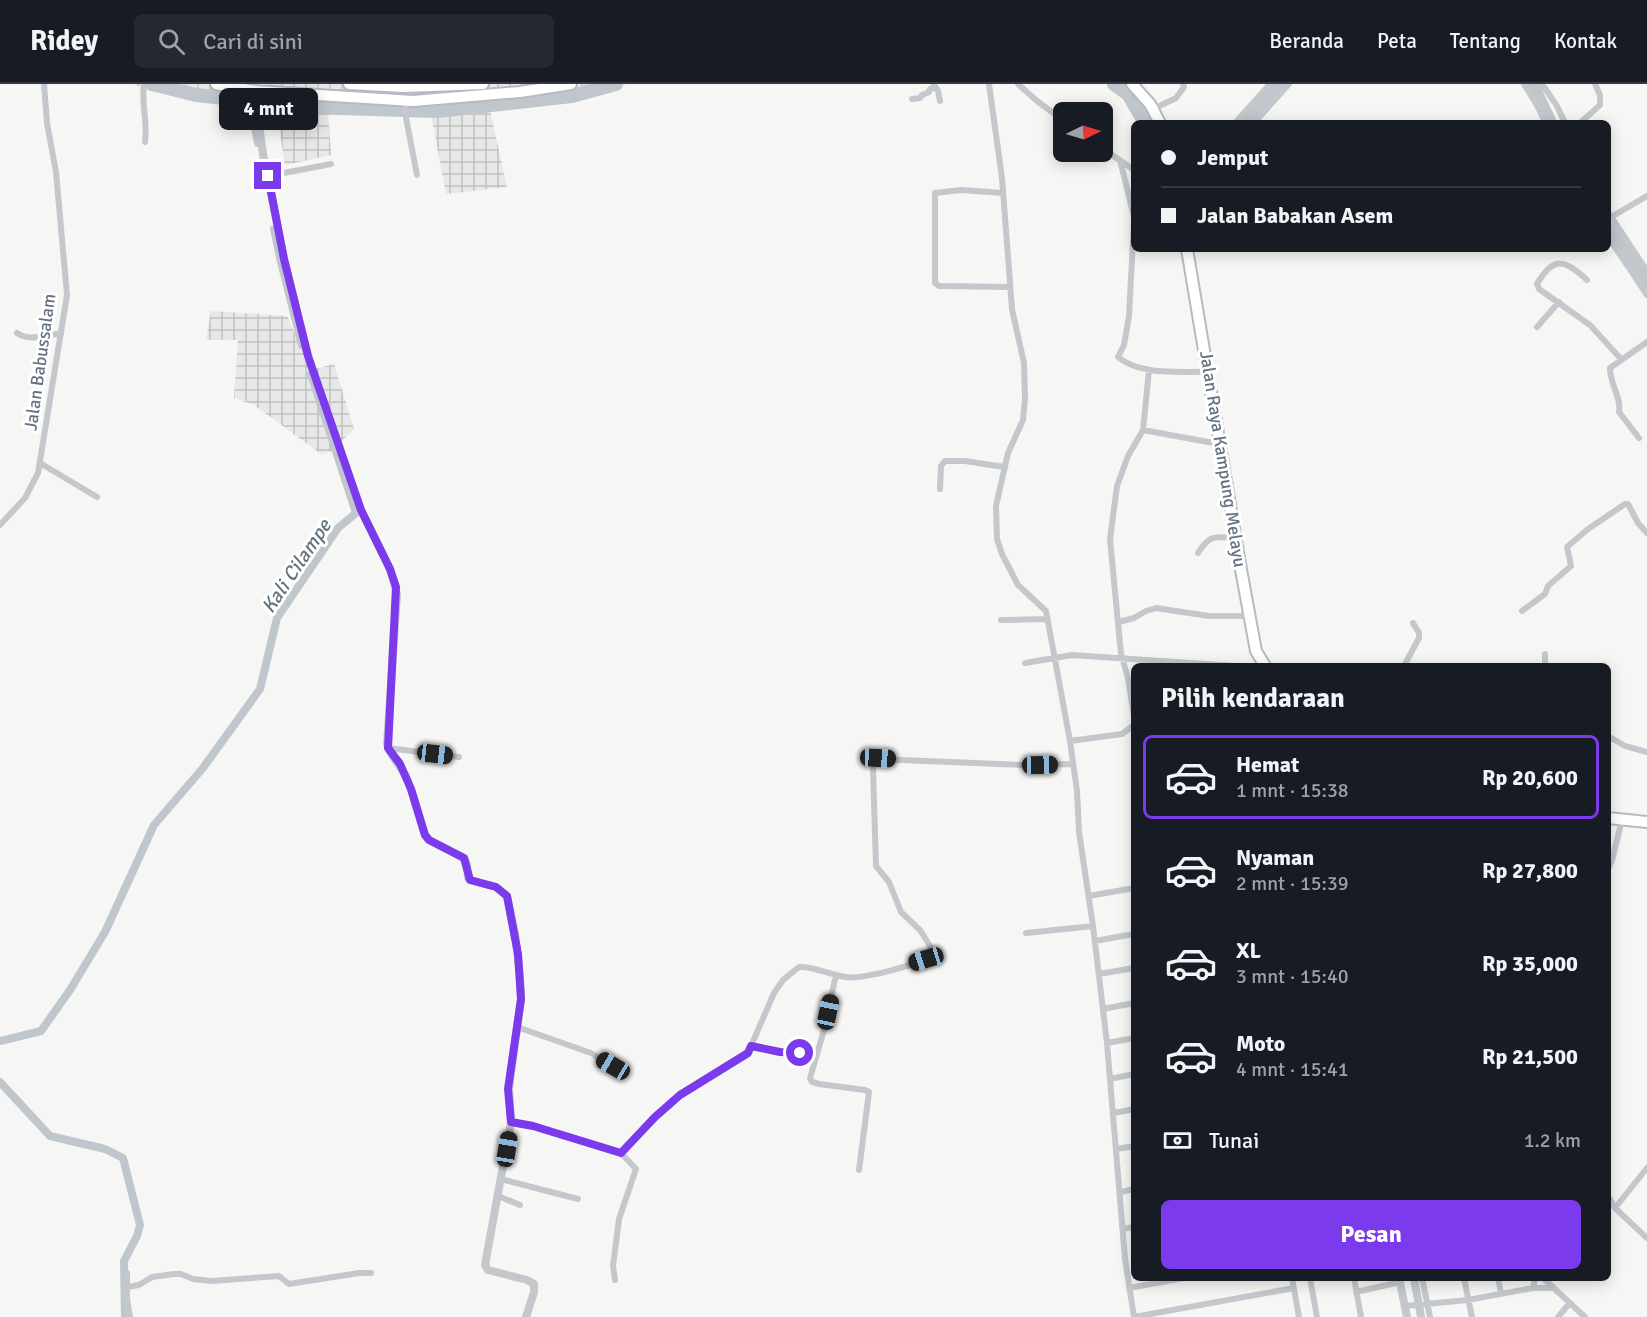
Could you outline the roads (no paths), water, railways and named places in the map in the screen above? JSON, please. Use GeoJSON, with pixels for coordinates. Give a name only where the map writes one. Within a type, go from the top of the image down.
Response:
{"type":"FeatureCollection","features":[{"type":"Feature","properties":{"kind":"main road"},"geometry":{"type":"LineString","coordinates":[[216,84],[305,97],[405,102],[464,98],[572,84]]}},
{"type":"Feature","properties":{"kind":"main road"},"geometry":{"type":"LineString","coordinates":[[349,84],[404,87],[483,84]]}},
{"type":"Feature","properties":{"kind":"main road"},"geometry":{"type":"LineString","coordinates":[[1132,84],[1153,109],[1158,120]]}},
{"type":"Feature","properties":{"kind":"main road","name":"Jalan Raya Kampung Melayu"},"geometry":{"type":"LineString","coordinates":[[1188,252],[1219,444],[1256,651],[1260,663]]}},
{"type":"Feature","properties":{"kind":"main road"},"geometry":{"type":"LineString","coordinates":[[1611,818],[1647,822]]}},
{"type":"Feature","properties":{"kind":"street","name":"Jalan Babussalam"},"geometry":{"type":"LineString","coordinates":[[0,525],[25,498],[35,483],[67,295],[56,171],[47,123],[44,84]]}},
{"type":"Feature","properties":{"kind":"street"},"geometry":{"type":"LineString","coordinates":[[989,84],[1003,193],[1012,309],[1024,363],[1025,399],[1023,420],[1013,439],[1004,467],[996,506],[997,539],[1018,585],[1044,609],[1070,741],[1077,791],[1079,832],[1107,1043],[1125,1259],[1134,1317],[1294,1288]]}},
{"type":"Feature","properties":{"kind":"street"},"geometry":{"type":"LineString","coordinates":[[1018,84],[1053,113]]}},
{"type":"Feature","properties":{"kind":"street"},"geometry":{"type":"LineString","coordinates":[[1153,109],[1176,98],[1184,87],[1183,84]]}},
{"type":"Feature","properties":{"kind":"street"},"geometry":{"type":"LineString","coordinates":[[1238,120],[1270,84]]}},
{"type":"Feature","properties":{"kind":"street"},"geometry":{"type":"LineString","coordinates":[[1257,120],[1289,84]]}},
{"type":"Feature","properties":{"kind":"street"},"geometry":{"type":"LineString","coordinates":[[1524,84],[1546,120]]}},
{"type":"Feature","properties":{"kind":"street"},"geometry":{"type":"LineString","coordinates":[[1542,84],[1557,106],[1563,120]]}},
{"type":"Feature","properties":{"kind":"street"},"geometry":{"type":"LineString","coordinates":[[1583,120],[1600,105],[1600,95],[1595,84]]}},
{"type":"Feature","properties":{"kind":"street"},"geometry":{"type":"LineString","coordinates":[[144,85],[145,142]]}},
{"type":"Feature","properties":{"kind":"street"},"geometry":{"type":"LineString","coordinates":[[912,99],[920,98],[922,94],[929,92],[935,86],[940,101]]}},
{"type":"Feature","properties":{"kind":"street"},"geometry":{"type":"LineString","coordinates":[[255,90],[284,259],[308,356],[361,510],[390,569],[396,587],[388,748],[400,764],[425,835],[429,840],[464,858],[470,880],[496,887],[507,896],[520,976],[521,999],[508,1089],[511,1122],[485,1268],[534,1284],[534,1292],[526,1317]]}},
{"type":"Feature","properties":{"kind":"street"},"geometry":{"type":"LineString","coordinates":[[305,97],[305,111]]}},
{"type":"Feature","properties":{"kind":"street"},"geometry":{"type":"LineString","coordinates":[[405,102],[417,175]]}},
{"type":"Feature","properties":{"kind":"street"},"geometry":{"type":"LineString","coordinates":[[257,109],[292,113],[315,111]]}},
{"type":"Feature","properties":{"kind":"street"},"geometry":{"type":"LineString","coordinates":[[1113,155],[1131,168]]}},
{"type":"Feature","properties":{"kind":"street"},"geometry":{"type":"LineString","coordinates":[[1120,160],[1131,205]]}},
{"type":"Feature","properties":{"kind":"street"},"geometry":{"type":"LineString","coordinates":[[268,176],[331,164]]}},
{"type":"Feature","properties":{"kind":"street"},"geometry":{"type":"LineString","coordinates":[[1003,193],[962,190],[935,193],[935,283],[938,286],[951,287],[1010,286]]}},
{"type":"Feature","properties":{"kind":"street"},"geometry":{"type":"LineString","coordinates":[[1611,214],[1647,196]]}},
{"type":"Feature","properties":{"kind":"street"},"geometry":{"type":"LineString","coordinates":[[1611,217],[1647,271]]}},
{"type":"Feature","properties":{"kind":"street"},"geometry":{"type":"LineString","coordinates":[[1611,240],[1647,295]]}},
{"type":"Feature","properties":{"kind":"street"},"geometry":{"type":"LineString","coordinates":[[1132,252],[1129,316],[1124,345],[1118,357],[1132,366],[1149,370],[1209,372]]}},
{"type":"Feature","properties":{"kind":"street"},"geometry":{"type":"LineString","coordinates":[[1587,280],[1571,265],[1552,265],[1537,284],[1539,289],[1590,325],[1621,359]]}},
{"type":"Feature","properties":{"kind":"street"},"geometry":{"type":"LineString","coordinates":[[1537,327],[1559,302]]}},
{"type":"Feature","properties":{"kind":"street"},"geometry":{"type":"LineString","coordinates":[[17,333],[30,339],[47,334],[61,334]]}},
{"type":"Feature","properties":{"kind":"street"},"geometry":{"type":"LineString","coordinates":[[1639,438],[1619,412],[1622,404],[1613,387],[1610,374],[1611,366],[1647,342]]}},
{"type":"Feature","properties":{"kind":"street"},"geometry":{"type":"LineString","coordinates":[[1131,697],[1123,659],[1110,539],[1114,497],[1128,456],[1143,430],[1149,370]]}},
{"type":"Feature","properties":{"kind":"street"},"geometry":{"type":"LineString","coordinates":[[1143,430],[1219,444]]}},
{"type":"Feature","properties":{"kind":"street"},"geometry":{"type":"LineString","coordinates":[[940,489],[941,466],[945,462],[964,461],[1004,467]]}},
{"type":"Feature","properties":{"kind":"street"},"geometry":{"type":"LineString","coordinates":[[40,462],[97,497]]}},
{"type":"Feature","properties":{"kind":"street"},"geometry":{"type":"LineString","coordinates":[[1522,611],[1545,594],[1548,586],[1571,566],[1567,547],[1588,529],[1626,504],[1647,533]]}},
{"type":"Feature","properties":{"kind":"street"},"geometry":{"type":"LineString","coordinates":[[1198,553],[1204,543],[1211,538],[1236,538]]}},
{"type":"Feature","properties":{"kind":"street"},"geometry":{"type":"LineString","coordinates":[[1119,622],[1156,608],[1209,616],[1250,616]]}},
{"type":"Feature","properties":{"kind":"street"},"geometry":{"type":"LineString","coordinates":[[1001,620],[1047,619]]}},
{"type":"Feature","properties":{"kind":"street"},"geometry":{"type":"LineString","coordinates":[[1406,663],[1419,638],[1413,622]]}},
{"type":"Feature","properties":{"kind":"street"},"geometry":{"type":"LineString","coordinates":[[1545,654],[1545,663]]}},
{"type":"Feature","properties":{"kind":"street"},"geometry":{"type":"LineString","coordinates":[[1025,663],[1072,655],[1188,663]]}},
{"type":"Feature","properties":{"kind":"street"},"geometry":{"type":"LineString","coordinates":[[1070,741],[1122,734],[1131,727]]}},
{"type":"Feature","properties":{"kind":"street"},"geometry":{"type":"LineString","coordinates":[[1611,738],[1625,746],[1647,752]]}},
{"type":"Feature","properties":{"kind":"street"},"geometry":{"type":"LineString","coordinates":[[388,748],[459,757]]}},
{"type":"Feature","properties":{"kind":"street"},"geometry":{"type":"LineString","coordinates":[[621,1153],[655,1117],[680,1095],[748,1053],[774,993],[783,980],[799,967],[847,978],[887,971],[935,954],[920,930],[901,912],[889,882],[876,866],[873,769],[876,759],[1024,765],[1073,764]]}},
{"type":"Feature","properties":{"kind":"street"},"geometry":{"type":"LineString","coordinates":[[1611,862],[1622,820]]}},
{"type":"Feature","properties":{"kind":"street"},"geometry":{"type":"LineString","coordinates":[[1089,896],[1131,889]]}},
{"type":"Feature","properties":{"kind":"street"},"geometry":{"type":"LineString","coordinates":[[1026,933],[1093,926]]}},
{"type":"Feature","properties":{"kind":"street"},"geometry":{"type":"LineString","coordinates":[[1095,941],[1131,935]]}},
{"type":"Feature","properties":{"kind":"street"},"geometry":{"type":"LineString","coordinates":[[1099,974],[1131,969]]}},
{"type":"Feature","properties":{"kind":"street"},"geometry":{"type":"LineString","coordinates":[[836,975],[824,1030],[810,1078],[814,1083],[869,1092],[859,1170]]}},
{"type":"Feature","properties":{"kind":"street"},"geometry":{"type":"LineString","coordinates":[[1103,1009],[1131,1004]]}},
{"type":"Feature","properties":{"kind":"street"},"geometry":{"type":"LineString","coordinates":[[518,1027],[591,1053],[613,1066]]}},
{"type":"Feature","properties":{"kind":"street"},"geometry":{"type":"LineString","coordinates":[[1107,1043],[1131,1039]]}},
{"type":"Feature","properties":{"kind":"street"},"geometry":{"type":"LineString","coordinates":[[751,1046],[780,1052],[803,1053],[813,1063]]}},
{"type":"Feature","properties":{"kind":"street"},"geometry":{"type":"LineString","coordinates":[[1110,1078],[1131,1074]]}},
{"type":"Feature","properties":{"kind":"street"},"geometry":{"type":"LineString","coordinates":[[1114,1113],[1131,1110]]}},
{"type":"Feature","properties":{"kind":"street"},"geometry":{"type":"LineString","coordinates":[[511,1122],[533,1126],[621,1153],[636,1169],[619,1219],[614,1266],[615,1280]]}},
{"type":"Feature","properties":{"kind":"street"},"geometry":{"type":"LineString","coordinates":[[1117,1149],[1131,1147]]}},
{"type":"Feature","properties":{"kind":"street"},"geometry":{"type":"LineString","coordinates":[[1615,1208],[1647,1168]]}},
{"type":"Feature","properties":{"kind":"street"},"geometry":{"type":"LineString","coordinates":[[501,1179],[578,1199]]}},
{"type":"Feature","properties":{"kind":"street"},"geometry":{"type":"LineString","coordinates":[[1121,1191],[1131,1189]]}},
{"type":"Feature","properties":{"kind":"street"},"geometry":{"type":"LineString","coordinates":[[498,1196],[520,1206]]}},
{"type":"Feature","properties":{"kind":"street"},"geometry":{"type":"LineString","coordinates":[[1611,1201],[1615,1208],[1647,1238]]}},
{"type":"Feature","properties":{"kind":"street"},"geometry":{"type":"LineString","coordinates":[[1123,1229],[1131,1228]]}},
{"type":"Feature","properties":{"kind":"street"},"geometry":{"type":"LineString","coordinates":[[1125,1259],[1131,1258]]}},
{"type":"Feature","properties":{"kind":"street"},"geometry":{"type":"LineString","coordinates":[[127,1273],[130,1317]]}},
{"type":"Feature","properties":{"kind":"street"},"geometry":{"type":"LineString","coordinates":[[127,1287],[139,1285],[152,1277],[174,1274],[181,1274],[193,1280],[211,1281],[279,1276],[287,1284],[294,1284],[371,1273]]}},
{"type":"Feature","properties":{"kind":"street"},"geometry":{"type":"LineString","coordinates":[[1129,1288],[1168,1281]]}},
{"type":"Feature","properties":{"kind":"street"},"geometry":{"type":"LineString","coordinates":[[1293,1281],[1299,1317]]}},
{"type":"Feature","properties":{"kind":"street"},"geometry":{"type":"LineString","coordinates":[[1311,1281],[1317,1317]]}},
{"type":"Feature","properties":{"kind":"street"},"geometry":{"type":"LineString","coordinates":[[1354,1281],[1361,1317]]}},
{"type":"Feature","properties":{"kind":"street"},"geometry":{"type":"LineString","coordinates":[[1356,1292],[1396,1281]]}},
{"type":"Feature","properties":{"kind":"street"},"geometry":{"type":"LineString","coordinates":[[1400,1281],[1407,1317]]}},
{"type":"Feature","properties":{"kind":"street"},"geometry":{"type":"LineString","coordinates":[[1415,1281],[1423,1306],[1430,1317]]}},
{"type":"Feature","properties":{"kind":"street"},"geometry":{"type":"LineString","coordinates":[[1421,1317],[1422,1281]]}},
{"type":"Feature","properties":{"kind":"street"},"geometry":{"type":"LineString","coordinates":[[1465,1281],[1472,1317]]}},
{"type":"Feature","properties":{"kind":"street"},"geometry":{"type":"LineString","coordinates":[[1499,1281],[1501,1293]]}},
{"type":"Feature","properties":{"kind":"street"},"geometry":{"type":"LineString","coordinates":[[1533,1288],[1534,1281]]}},
{"type":"Feature","properties":{"kind":"street"},"geometry":{"type":"LineString","coordinates":[[1546,1281],[1585,1317]]}},
{"type":"Feature","properties":{"kind":"street"},"geometry":{"type":"LineString","coordinates":[[1405,1306],[1468,1300],[1533,1288],[1554,1288]]}},
{"type":"Feature","properties":{"kind":"street"},"geometry":{"type":"LineString","coordinates":[[1557,1317],[1569,1304]]}},
{"type":"Feature","properties":{"kind":"waterway"},"geometry":{"type":"LineString","coordinates":[[152,84],[196,95],[307,107],[437,111],[572,96],[616,84]]}},
{"type":"Feature","properties":{"kind":"waterway"},"geometry":{"type":"LineString","coordinates":[[1114,84],[1128,94],[1143,120]]}},
{"type":"Feature","properties":{"kind":"waterway"},"geometry":{"type":"LineString","coordinates":[[1249,120],[1280,84]]}},
{"type":"Feature","properties":{"kind":"waterway"},"geometry":{"type":"LineString","coordinates":[[1529,84],[1534,89],[1549,120]]}},
{"type":"Feature","properties":{"kind":"waterway","name":"Kali Cilampe"},"geometry":{"type":"LineString","coordinates":[[250,100],[258,143]]}},
{"type":"Feature","properties":{"kind":"waterway","name":"Kali Cilampe"},"geometry":{"type":"LineString","coordinates":[[274,229],[302,345]]}},
{"type":"Feature","properties":{"kind":"waterway"},"geometry":{"type":"LineString","coordinates":[[1611,234],[1647,287]]}},
{"type":"Feature","properties":{"kind":"waterway","name":"Kali Cilampe"},"geometry":{"type":"LineString","coordinates":[[0,1041],[41,1031],[70,990],[105,932],[154,825],[203,768],[260,689],[277,618],[338,528],[356,513],[311,374]]}},
{"type":"Feature","properties":{"kind":"waterway","name":"Kali Cilampe"},"geometry":{"type":"LineString","coordinates":[[0,1082],[50,1136],[105,1149],[123,1158],[140,1225],[124,1261],[125,1317]]}}]}
